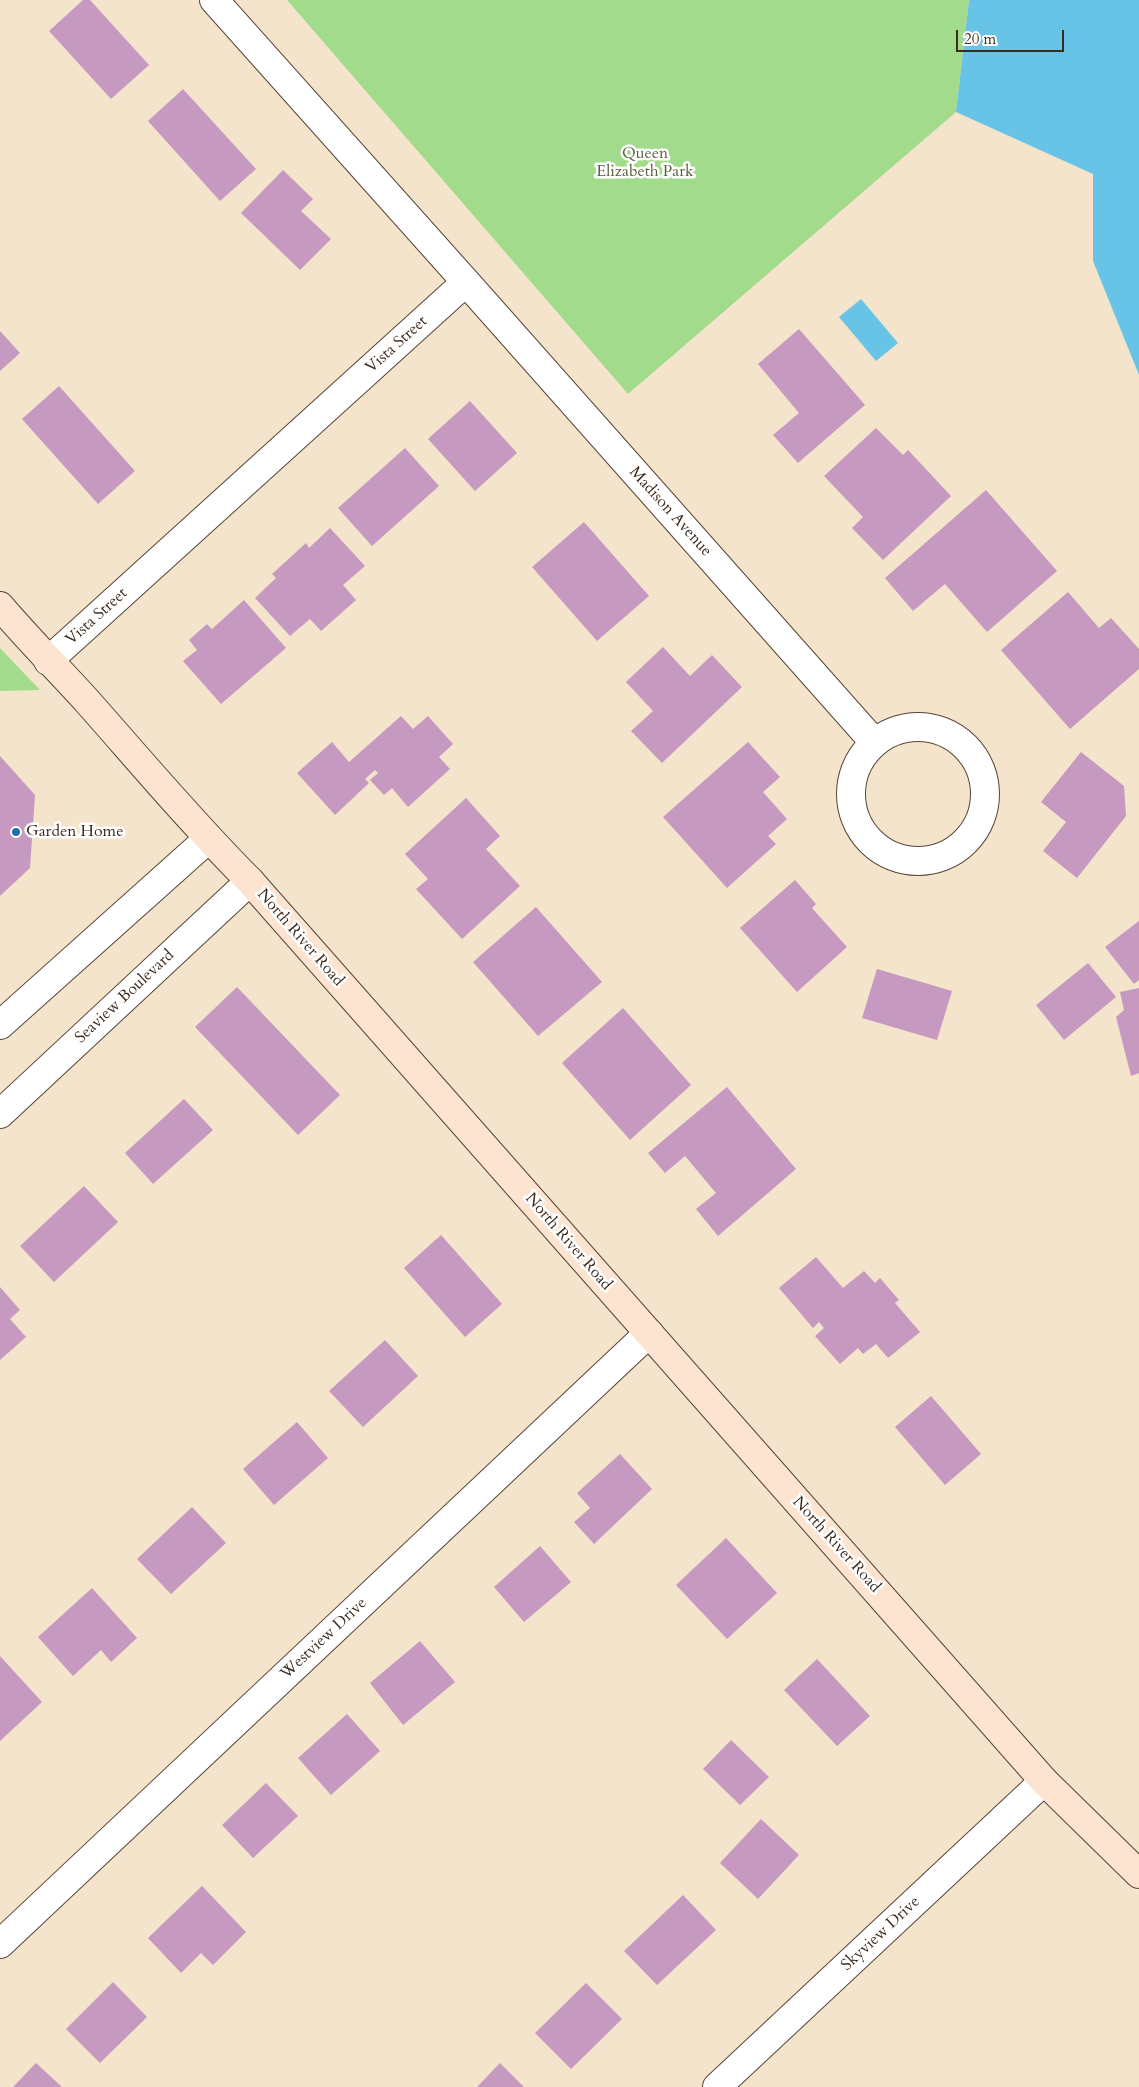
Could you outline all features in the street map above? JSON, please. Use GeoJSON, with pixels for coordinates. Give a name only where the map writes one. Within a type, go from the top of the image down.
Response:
{"type":"FeatureCollection","features":[{"type":"Feature","properties":{"kind":"main road","name":"North River Road"},"geometry":{"type":"LineString","coordinates":[[0,606],[48,662],[86,700],[208,839],[250,881],[1044,1781],[1139,1874]]}},
{"type":"Feature","properties":{"kind":"street"},"geometry":{"type":"LineString","coordinates":[[214,0],[466,282]]}},
{"type":"Feature","properties":{"kind":"street","name":"Vista Street"},"geometry":{"type":"LineString","coordinates":[[48,662],[466,282]]}},
{"type":"Feature","properties":{"kind":"street","name":"Madison Avenue"},"geometry":{"type":"LineString","coordinates":[[466,282],[874,742]]}},
{"type":"Feature","properties":{"kind":"street"},"geometry":{"type":"LineString","coordinates":[[916,726],[938,729],[958,739],[974,755],[984,776],[986,798],[981,820],[968,839],[951,854],[930,861],[908,861],[887,854],[869,841],[857,823],[850,802],[852,780],[860,759],[874,742],[894,730],[916,726]]}},
{"type":"Feature","properties":{"kind":"street"},"geometry":{"type":"LineString","coordinates":[[0,1025],[208,839]]}},
{"type":"Feature","properties":{"kind":"street","name":"Seaview Boulevard"},"geometry":{"type":"LineString","coordinates":[[0,1114],[250,881]]}},
{"type":"Feature","properties":{"kind":"street","name":"Westview Drive"},"geometry":{"type":"LineString","coordinates":[[0,1944],[649,1333]]}},
{"type":"Feature","properties":{"kind":"street","name":"Skyview Drive"},"geometry":{"type":"LineString","coordinates":[[717,2087],[1044,1781]]}},
{"type":"Feature","properties":{"kind":"green space","name":"Queen Elizabeth Park"},"geometry":{"type":"Polygon","coordinates":[[[287,0],[969,0],[956,112],[628,394],[287,0]]]}},
{"type":"Feature","properties":{"kind":"green space"},"geometry":{"type":"Polygon","coordinates":[[[0,648],[40,690],[0,691],[0,648]]]}},
{"type":"Feature","properties":{"kind":"water"},"geometry":{"type":"Polygon","coordinates":[[[969,0],[1139,0],[1139,375],[1093,261],[1093,174],[956,112],[969,0]]]}},
{"type":"Feature","properties":{"kind":"water"},"geometry":{"type":"Polygon","coordinates":[[[861,299],[898,343],[876,361],[839,317],[861,299]]]}},
{"type":"Feature","properties":{"kind":"building"},"geometry":{"type":"Polygon","coordinates":[[[83,0],[90,0],[149,65],[111,99],[49,31],[83,0]]]}},
{"type":"Feature","properties":{"kind":"building"},"geometry":{"type":"Polygon","coordinates":[[[183,89],[256,169],[220,201],[148,121],[183,89]]]}},
{"type":"Feature","properties":{"kind":"building"},"geometry":{"type":"Polygon","coordinates":[[[283,170],[313,199],[301,211],[331,239],[300,270],[241,213],[283,170]]]}},
{"type":"Feature","properties":{"kind":"building"},"geometry":{"type":"Polygon","coordinates":[[[799,329],[865,405],[798,463],[773,435],[799,413],[758,364],[799,329]]]}},
{"type":"Feature","properties":{"kind":"building"},"geometry":{"type":"Polygon","coordinates":[[[0,331],[20,353],[0,371],[0,331]]]}},
{"type":"Feature","properties":{"kind":"building"},"geometry":{"type":"Polygon","coordinates":[[[59,386],[135,471],[98,504],[22,419],[59,386]]]}},
{"type":"Feature","properties":{"kind":"building"},"geometry":{"type":"Polygon","coordinates":[[[470,401],[517,453],[475,491],[428,439],[470,401]]]}},
{"type":"Feature","properties":{"kind":"building"},"geometry":{"type":"Polygon","coordinates":[[[876,428],[903,455],[908,450],[951,496],[883,560],[852,528],[863,517],[824,476],[876,428]]]}},
{"type":"Feature","properties":{"kind":"building"},"geometry":{"type":"Polygon","coordinates":[[[405,448],[439,486],[372,546],[338,508],[405,448]]]}},
{"type":"Feature","properties":{"kind":"building"},"geometry":{"type":"Polygon","coordinates":[[[986,490],[1057,571],[987,632],[945,584],[913,611],[885,578],[986,490]]]}},
{"type":"Feature","properties":{"kind":"building"},"geometry":{"type":"Polygon","coordinates":[[[584,522],[649,596],[597,641],[532,567],[584,522]]]}},
{"type":"Feature","properties":{"kind":"building"},"geometry":{"type":"Polygon","coordinates":[[[330,528],[365,566],[343,585],[356,600],[321,631],[310,619],[290,636],[255,598],[276,578],[272,574],[306,543],[309,548],[330,528]]]}},
{"type":"Feature","properties":{"kind":"building"},"geometry":{"type":"Polygon","coordinates":[[[1068,592],[1099,628],[1111,618],[1139,649],[1139,669],[1070,729],[1001,650],[1068,592]]]}},
{"type":"Feature","properties":{"kind":"building"},"geometry":{"type":"Polygon","coordinates":[[[244,600],[286,648],[221,704],[183,661],[197,650],[189,640],[207,624],[212,629],[244,600]]]}},
{"type":"Feature","properties":{"kind":"building"},"geometry":{"type":"Polygon","coordinates":[[[663,647],[690,676],[712,655],[742,687],[662,763],[631,731],[653,711],[626,682],[663,647]]]}},
{"type":"Feature","properties":{"kind":"building"},"geometry":{"type":"Polygon","coordinates":[[[401,716],[413,729],[428,716],[453,744],[439,757],[450,769],[408,807],[392,788],[384,795],[370,780],[378,773],[375,770],[365,779],[369,783],[335,815],[297,773],[332,742],[349,762],[401,716]]]}},
{"type":"Feature","properties":{"kind":"building"},"geometry":{"type":"Polygon","coordinates":[[[748,742],[780,777],[763,792],[787,819],[768,836],[776,844],[727,888],[663,817],[748,742]]]}},
{"type":"Feature","properties":{"kind":"building"},"geometry":{"type":"Polygon","coordinates":[[[1081,752],[1124,786],[1126,816],[1077,878],[1043,851],[1066,822],[1041,802],[1081,752]]]}},
{"type":"Feature","properties":{"kind":"building","name":"Garden Home"},"geometry":{"type":"Polygon","coordinates":[[[0,756],[35,795],[30,868],[0,896],[0,756]]]}},
{"type":"Feature","properties":{"kind":"building"},"geometry":{"type":"Polygon","coordinates":[[[466,798],[500,836],[486,849],[520,886],[462,939],[416,889],[428,879],[405,854],[466,798]]]}},
{"type":"Feature","properties":{"kind":"building"},"geometry":{"type":"Polygon","coordinates":[[[795,880],[816,904],[812,908],[847,947],[797,992],[740,928],[795,880]]]}},
{"type":"Feature","properties":{"kind":"building"},"geometry":{"type":"Polygon","coordinates":[[[536,907],[602,982],[538,1036],[473,962],[536,907]]]}},
{"type":"Feature","properties":{"kind":"building"},"geometry":{"type":"Polygon","coordinates":[[[1139,921],[1139,980],[1134,984],[1105,947],[1139,921]]]}},
{"type":"Feature","properties":{"kind":"building"},"geometry":{"type":"Polygon","coordinates":[[[1088,963],[1116,997],[1064,1040],[1036,1005],[1088,963]]]}},
{"type":"Feature","properties":{"kind":"building"},"geometry":{"type":"Polygon","coordinates":[[[877,969],[952,991],[937,1040],[862,1018],[877,969]]]}},
{"type":"Feature","properties":{"kind":"building"},"geometry":{"type":"Polygon","coordinates":[[[237,987],[340,1095],[298,1135],[195,1027],[237,987]]]}},
{"type":"Feature","properties":{"kind":"building"},"geometry":{"type":"Polygon","coordinates":[[[1139,988],[1139,1073],[1131,1076],[1116,1017],[1124,1010],[1120,992],[1139,988]]]}},
{"type":"Feature","properties":{"kind":"building"},"geometry":{"type":"Polygon","coordinates":[[[623,1008],[691,1085],[630,1140],[562,1063],[623,1008]]]}},
{"type":"Feature","properties":{"kind":"building"},"geometry":{"type":"Polygon","coordinates":[[[727,1087],[796,1169],[718,1236],[696,1209],[716,1193],[685,1156],[665,1173],[648,1153],[727,1087]]]}},
{"type":"Feature","properties":{"kind":"building"},"geometry":{"type":"Polygon","coordinates":[[[184,1099],[213,1130],[153,1184],[125,1153],[184,1099]]]}},
{"type":"Feature","properties":{"kind":"building"},"geometry":{"type":"Polygon","coordinates":[[[84,1186],[118,1222],[54,1282],[20,1246],[84,1186]]]}},
{"type":"Feature","properties":{"kind":"building"},"geometry":{"type":"Polygon","coordinates":[[[441,1235],[502,1304],[465,1337],[404,1268],[441,1235]]]}},
{"type":"Feature","properties":{"kind":"building"},"geometry":{"type":"Polygon","coordinates":[[[816,1257],[843,1288],[864,1271],[875,1283],[880,1278],[899,1300],[895,1303],[920,1332],[888,1358],[876,1344],[863,1354],[858,1348],[840,1364],[815,1336],[824,1328],[819,1322],[813,1328],[779,1288],[816,1257]]]}},
{"type":"Feature","properties":{"kind":"building"},"geometry":{"type":"Polygon","coordinates":[[[0,1287],[20,1310],[10,1319],[26,1337],[0,1360],[0,1287]]]}},
{"type":"Feature","properties":{"kind":"building"},"geometry":{"type":"Polygon","coordinates":[[[385,1340],[418,1376],[363,1427],[329,1391],[385,1340]]]}},
{"type":"Feature","properties":{"kind":"building"},"geometry":{"type":"Polygon","coordinates":[[[931,1396],[981,1454],[945,1485],[895,1427],[931,1396]]]}},
{"type":"Feature","properties":{"kind":"building"},"geometry":{"type":"Polygon","coordinates":[[[297,1422],[328,1458],[274,1505],[243,1469],[297,1422]]]}},
{"type":"Feature","properties":{"kind":"building"},"geometry":{"type":"Polygon","coordinates":[[[620,1454],[652,1489],[594,1544],[574,1522],[590,1508],[577,1493],[620,1454]]]}},
{"type":"Feature","properties":{"kind":"building"},"geometry":{"type":"Polygon","coordinates":[[[192,1507],[226,1543],[171,1594],[137,1559],[192,1507]]]}},
{"type":"Feature","properties":{"kind":"building"},"geometry":{"type":"Polygon","coordinates":[[[726,1538],[777,1593],[727,1639],[676,1585],[726,1538]]]}},
{"type":"Feature","properties":{"kind":"building"},"geometry":{"type":"Polygon","coordinates":[[[540,1546],[571,1582],[524,1622],[494,1587],[540,1546]]]}},
{"type":"Feature","properties":{"kind":"building"},"geometry":{"type":"Polygon","coordinates":[[[92,1588],[137,1638],[111,1662],[101,1650],[73,1676],[38,1637],[92,1588]]]}},
{"type":"Feature","properties":{"kind":"building"},"geometry":{"type":"Polygon","coordinates":[[[420,1641],[455,1682],[403,1725],[370,1683],[420,1641]]]}},
{"type":"Feature","properties":{"kind":"building"},"geometry":{"type":"Polygon","coordinates":[[[0,1656],[42,1702],[0,1741],[0,1656]]]}},
{"type":"Feature","properties":{"kind":"building"},"geometry":{"type":"Polygon","coordinates":[[[817,1659],[870,1716],[837,1746],[784,1690],[817,1659]]]}},
{"type":"Feature","properties":{"kind":"building"},"geometry":{"type":"Polygon","coordinates":[[[347,1714],[380,1751],[331,1795],[298,1758],[347,1714]]]}},
{"type":"Feature","properties":{"kind":"building"},"geometry":{"type":"Polygon","coordinates":[[[731,1740],[769,1777],[740,1805],[703,1769],[731,1740]]]}},
{"type":"Feature","properties":{"kind":"building"},"geometry":{"type":"Polygon","coordinates":[[[266,1783],[298,1816],[253,1858],[222,1825],[266,1783]]]}},
{"type":"Feature","properties":{"kind":"building"},"geometry":{"type":"Polygon","coordinates":[[[761,1819],[799,1855],[758,1899],[720,1863],[761,1819]]]}},
{"type":"Feature","properties":{"kind":"building"},"geometry":{"type":"Polygon","coordinates":[[[202,1886],[246,1932],[213,1965],[201,1953],[181,1973],[148,1938],[202,1886]]]}},
{"type":"Feature","properties":{"kind":"building"},"geometry":{"type":"Polygon","coordinates":[[[683,1895],[716,1930],[657,1985],[624,1951],[683,1895]]]}},
{"type":"Feature","properties":{"kind":"building"},"geometry":{"type":"Polygon","coordinates":[[[113,1982],[147,2017],[100,2063],[66,2029],[113,1982]]]}},
{"type":"Feature","properties":{"kind":"building"},"geometry":{"type":"Polygon","coordinates":[[[586,1983],[622,2019],[571,2069],[535,2033],[586,1983]]]}},
{"type":"Feature","properties":{"kind":"building"},"geometry":{"type":"Polygon","coordinates":[[[36,2063],[62,2087],[13,2087],[36,2063]]]}},
{"type":"Feature","properties":{"kind":"building"},"geometry":{"type":"Polygon","coordinates":[[[500,2063],[524,2087],[477,2087],[500,2063]]]}},
{"type":"Feature","properties":{"kind":"place","name":"Garden Home"},"geometry":{"type":"Point","coordinates":[16,832]}}]}
